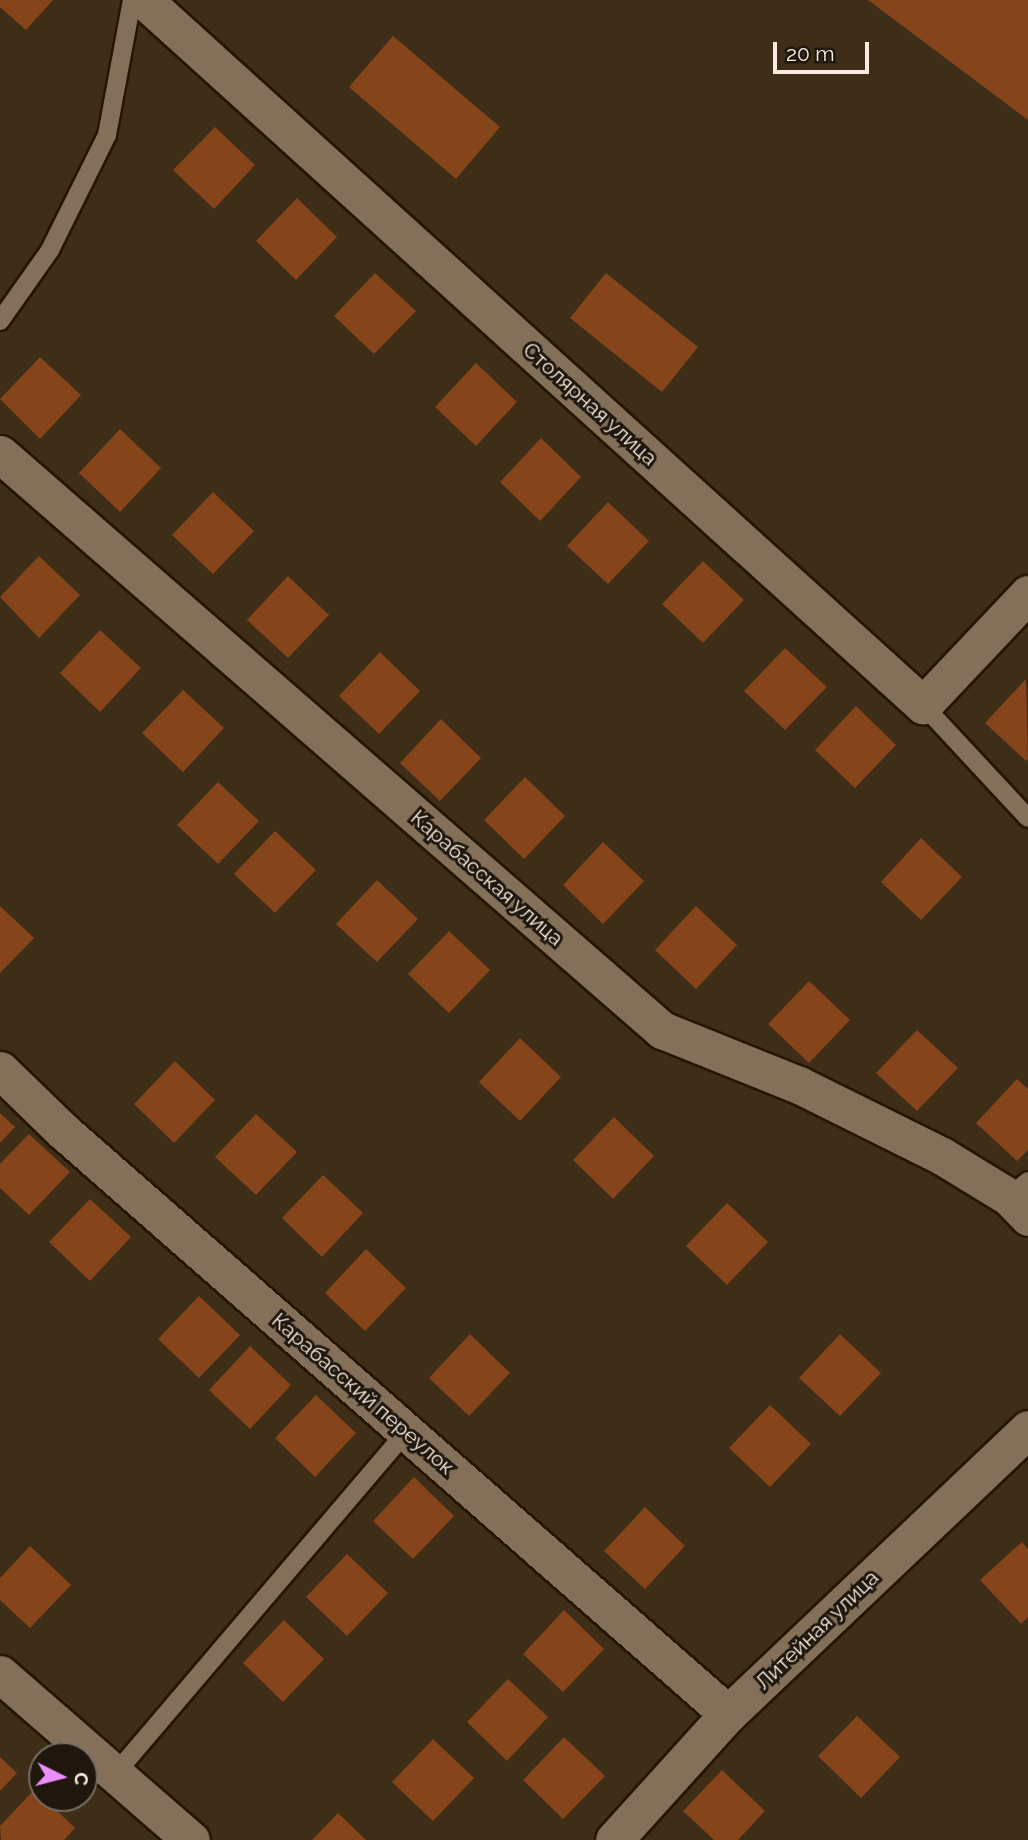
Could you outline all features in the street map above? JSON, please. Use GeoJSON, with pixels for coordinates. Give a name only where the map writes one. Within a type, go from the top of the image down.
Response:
{"type":"FeatureCollection","features":[{"type":"Feature","properties":{"kind":"street","name":"Столярная улица"},"geometry":{"type":"LineString","coordinates":[[144,0],[923,705]]}},
{"type":"Feature","properties":{"kind":"street","name":"Карабасская улица"},"geometry":{"type":"LineString","coordinates":[[0,454],[662,1030],[799,1085],[1022,1198]]}},
{"type":"Feature","properties":{"kind":"street"},"geometry":{"type":"LineString","coordinates":[[923,705],[1028,594]]}},
{"type":"Feature","properties":{"kind":"street","name":"Карабасский переулок"},"geometry":{"type":"LineString","coordinates":[[0,1070],[63,1131],[728,1714]]}},
{"type":"Feature","properties":{"kind":"street","name":"Литейная улица"},"geometry":{"type":"LineString","coordinates":[[614,1840],[728,1714],[1028,1429]]}},
{"type":"Feature","properties":{"kind":"street"},"geometry":{"type":"LineString","coordinates":[[0,1674],[191,1840]]}},
{"type":"Feature","properties":{"kind":"lane"},"geometry":{"type":"LineString","coordinates":[[0,321],[50,250],[107,135],[132,0]]}},
{"type":"Feature","properties":{"kind":"lane"},"geometry":{"type":"LineString","coordinates":[[923,705],[1028,818]]}},
{"type":"Feature","properties":{"kind":"lane"},"geometry":{"type":"LineString","coordinates":[[115,1774],[406,1432]]}},
{"type":"Feature","properties":{"kind":"building"},"geometry":{"type":"Polygon","coordinates":[[[0,0],[53,0],[26,30],[0,7],[0,0]]]}},
{"type":"Feature","properties":{"kind":"building"},"geometry":{"type":"Polygon","coordinates":[[[868,0],[1028,0],[1028,120],[868,0]]]}},
{"type":"Feature","properties":{"kind":"building"},"geometry":{"type":"Polygon","coordinates":[[[393,36],[500,127],[456,179],[349,87],[393,36]]]}},
{"type":"Feature","properties":{"kind":"building"},"geometry":{"type":"Polygon","coordinates":[[[215,127],[255,165],[214,209],[173,170],[215,127]]]}},
{"type":"Feature","properties":{"kind":"building"},"geometry":{"type":"Polygon","coordinates":[[[297,198],[337,237],[296,280],[256,241],[297,198]]]}},
{"type":"Feature","properties":{"kind":"building"},"geometry":{"type":"Polygon","coordinates":[[[375,273],[416,311],[374,354],[334,316],[375,273]]]}},
{"type":"Feature","properties":{"kind":"building"},"geometry":{"type":"Polygon","coordinates":[[[606,273],[698,347],[662,392],[570,318],[606,273]]]}},
{"type":"Feature","properties":{"kind":"building"},"geometry":{"type":"Polygon","coordinates":[[[40,357],[81,395],[40,439],[0,399],[40,357]]]}},
{"type":"Feature","properties":{"kind":"building"},"geometry":{"type":"Polygon","coordinates":[[[476,363],[517,402],[476,446],[435,407],[476,363]]]}},
{"type":"Feature","properties":{"kind":"building"},"geometry":{"type":"Polygon","coordinates":[[[120,429],[161,468],[120,512],[79,473],[120,429]]]}},
{"type":"Feature","properties":{"kind":"building"},"geometry":{"type":"Polygon","coordinates":[[[541,438],[581,477],[540,521],[500,482],[541,438]]]}},
{"type":"Feature","properties":{"kind":"building"},"geometry":{"type":"Polygon","coordinates":[[[213,492],[254,531],[213,574],[172,535],[213,492]]]}},
{"type":"Feature","properties":{"kind":"building"},"geometry":{"type":"Polygon","coordinates":[[[608,502],[649,541],[608,584],[567,546],[608,502]]]}},
{"type":"Feature","properties":{"kind":"building"},"geometry":{"type":"Polygon","coordinates":[[[39,556],[80,595],[39,638],[0,597],[39,556]]]}},
{"type":"Feature","properties":{"kind":"building"},"geometry":{"type":"Polygon","coordinates":[[[703,561],[744,600],[703,643],[662,604],[703,561]]]}},
{"type":"Feature","properties":{"kind":"building"},"geometry":{"type":"Polygon","coordinates":[[[288,576],[329,615],[288,658],[247,620],[288,576]]]}},
{"type":"Feature","properties":{"kind":"building"},"geometry":{"type":"Polygon","coordinates":[[[100,630],[141,668],[100,712],[60,673],[100,630]]]}},
{"type":"Feature","properties":{"kind":"building"},"geometry":{"type":"Polygon","coordinates":[[[785,648],[827,687],[785,730],[744,691],[785,648]]]}},
{"type":"Feature","properties":{"kind":"building"},"geometry":{"type":"Polygon","coordinates":[[[380,652],[420,691],[379,734],[339,696],[380,652]]]}},
{"type":"Feature","properties":{"kind":"building"},"geometry":{"type":"Polygon","coordinates":[[[1026,679],[1028,759],[1026,761],[985,723],[1026,679]]]}},
{"type":"Feature","properties":{"kind":"building"},"geometry":{"type":"Polygon","coordinates":[[[183,690],[224,728],[183,772],[142,733],[183,690]]]}},
{"type":"Feature","properties":{"kind":"building"},"geometry":{"type":"Polygon","coordinates":[[[856,706],[896,745],[855,788],[815,750],[856,706]]]}},
{"type":"Feature","properties":{"kind":"building"},"geometry":{"type":"Polygon","coordinates":[[[441,719],[481,758],[440,801],[400,763],[441,719]]]}},
{"type":"Feature","properties":{"kind":"building"},"geometry":{"type":"Polygon","coordinates":[[[525,777],[565,816],[524,859],[484,820],[525,777]]]}},
{"type":"Feature","properties":{"kind":"building"},"geometry":{"type":"Polygon","coordinates":[[[218,782],[259,821],[218,864],[177,825],[218,782]]]}},
{"type":"Feature","properties":{"kind":"building"},"geometry":{"type":"Polygon","coordinates":[[[275,831],[316,870],[275,913],[234,874],[275,831]]]}},
{"type":"Feature","properties":{"kind":"building"},"geometry":{"type":"Polygon","coordinates":[[[921,838],[962,877],[921,920],[881,882],[921,838]]]}},
{"type":"Feature","properties":{"kind":"building"},"geometry":{"type":"Polygon","coordinates":[[[603,842],[644,881],[603,924],[563,885],[603,842]]]}},
{"type":"Feature","properties":{"kind":"building"},"geometry":{"type":"Polygon","coordinates":[[[377,880],[418,919],[377,962],[336,924],[377,880]]]}},
{"type":"Feature","properties":{"kind":"building"},"geometry":{"type":"Polygon","coordinates":[[[0,906],[34,938],[0,973],[0,906]]]}},
{"type":"Feature","properties":{"kind":"building"},"geometry":{"type":"Polygon","coordinates":[[[696,906],[737,945],[696,989],[655,950],[696,906]]]}},
{"type":"Feature","properties":{"kind":"building"},"geometry":{"type":"Polygon","coordinates":[[[449,931],[490,970],[449,1013],[408,974],[449,931]]]}},
{"type":"Feature","properties":{"kind":"building"},"geometry":{"type":"Polygon","coordinates":[[[809,981],[850,1020],[809,1063],[768,1024],[809,981]]]}},
{"type":"Feature","properties":{"kind":"building"},"geometry":{"type":"Polygon","coordinates":[[[917,1030],[958,1068],[917,1111],[876,1073],[917,1030]]]}},
{"type":"Feature","properties":{"kind":"building"},"geometry":{"type":"Polygon","coordinates":[[[520,1038],[561,1077],[520,1121],[479,1082],[520,1038]]]}},
{"type":"Feature","properties":{"kind":"building"},"geometry":{"type":"Polygon","coordinates":[[[175,1061],[215,1100],[174,1143],[134,1104],[175,1061]]]}},
{"type":"Feature","properties":{"kind":"building"},"geometry":{"type":"Polygon","coordinates":[[[1017,1079],[1028,1089],[1028,1150],[1017,1161],[976,1123],[1017,1079]]]}},
{"type":"Feature","properties":{"kind":"building"},"geometry":{"type":"Polygon","coordinates":[[[0,1113],[15,1127],[0,1143],[0,1113]]]}},
{"type":"Feature","properties":{"kind":"building"},"geometry":{"type":"Polygon","coordinates":[[[256,1114],[297,1152],[256,1195],[215,1157],[256,1114]]]}},
{"type":"Feature","properties":{"kind":"building"},"geometry":{"type":"Polygon","coordinates":[[[614,1117],[654,1156],[613,1199],[573,1160],[614,1117]]]}},
{"type":"Feature","properties":{"kind":"building"},"geometry":{"type":"Polygon","coordinates":[[[29,1134],[70,1172],[29,1215],[0,1188],[0,1164],[29,1134]]]}},
{"type":"Feature","properties":{"kind":"building"},"geometry":{"type":"Polygon","coordinates":[[[323,1175],[363,1213],[322,1257],[282,1218],[323,1175]]]}},
{"type":"Feature","properties":{"kind":"building"},"geometry":{"type":"Polygon","coordinates":[[[90,1199],[131,1237],[90,1281],[49,1242],[90,1199]]]}},
{"type":"Feature","properties":{"kind":"building"},"geometry":{"type":"Polygon","coordinates":[[[727,1203],[768,1242],[727,1285],[686,1246],[727,1203]]]}},
{"type":"Feature","properties":{"kind":"building"},"geometry":{"type":"Polygon","coordinates":[[[366,1249],[406,1288],[365,1331],[325,1293],[366,1249]]]}},
{"type":"Feature","properties":{"kind":"building"},"geometry":{"type":"Polygon","coordinates":[[[199,1296],[240,1335],[199,1378],[158,1339],[199,1296]]]}},
{"type":"Feature","properties":{"kind":"building"},"geometry":{"type":"Polygon","coordinates":[[[470,1334],[510,1373],[469,1416],[429,1378],[470,1334]]]}},
{"type":"Feature","properties":{"kind":"building"},"geometry":{"type":"Polygon","coordinates":[[[840,1334],[881,1373],[840,1416],[799,1378],[840,1334]]]}},
{"type":"Feature","properties":{"kind":"building"},"geometry":{"type":"Polygon","coordinates":[[[250,1346],[291,1385],[250,1429],[209,1390],[250,1346]]]}},
{"type":"Feature","properties":{"kind":"building"},"geometry":{"type":"Polygon","coordinates":[[[316,1395],[356,1433],[315,1477],[275,1438],[316,1395]]]}},
{"type":"Feature","properties":{"kind":"building"},"geometry":{"type":"Polygon","coordinates":[[[770,1405],[811,1444],[770,1487],[729,1448],[770,1405]]]}},
{"type":"Feature","properties":{"kind":"building"},"geometry":{"type":"Polygon","coordinates":[[[414,1477],[454,1516],[413,1559],[373,1521],[414,1477]]]}},
{"type":"Feature","properties":{"kind":"building"},"geometry":{"type":"Polygon","coordinates":[[[645,1507],[685,1546],[645,1589],[604,1551],[645,1507]]]}},
{"type":"Feature","properties":{"kind":"building"},"geometry":{"type":"Polygon","coordinates":[[[1022,1542],[1028,1549],[1028,1617],[1021,1624],[980,1580],[1022,1542]]]}},
{"type":"Feature","properties":{"kind":"building"},"geometry":{"type":"Polygon","coordinates":[[[30,1546],[71,1585],[30,1628],[0,1600],[0,1578],[30,1546]]]}},
{"type":"Feature","properties":{"kind":"building"},"geometry":{"type":"Polygon","coordinates":[[[347,1554],[388,1593],[347,1636],[306,1597],[347,1554]]]}},
{"type":"Feature","properties":{"kind":"building"},"geometry":{"type":"Polygon","coordinates":[[[564,1610],[604,1649],[563,1692],[523,1654],[564,1610]]]}},
{"type":"Feature","properties":{"kind":"building"},"geometry":{"type":"Polygon","coordinates":[[[284,1620],[324,1659],[283,1702],[243,1663],[284,1620]]]}},
{"type":"Feature","properties":{"kind":"building"},"geometry":{"type":"Polygon","coordinates":[[[508,1679],[548,1717],[507,1761],[467,1722],[508,1679]]]}},
{"type":"Feature","properties":{"kind":"building"},"geometry":{"type":"Polygon","coordinates":[[[857,1716],[900,1757],[861,1798],[818,1756],[857,1716]]]}},
{"type":"Feature","properties":{"kind":"building"},"geometry":{"type":"Polygon","coordinates":[[[564,1737],[605,1776],[563,1819],[523,1780],[564,1737]]]}},
{"type":"Feature","properties":{"kind":"building"},"geometry":{"type":"Polygon","coordinates":[[[433,1739],[474,1778],[433,1821],[392,1782],[433,1739]]]}},
{"type":"Feature","properties":{"kind":"building"},"geometry":{"type":"Polygon","coordinates":[[[0,1757],[17,1773],[0,1791],[0,1757]]]}},
{"type":"Feature","properties":{"kind":"building"},"geometry":{"type":"Polygon","coordinates":[[[722,1770],[765,1811],[738,1840],[714,1840],[683,1811],[722,1770]]]}},
{"type":"Feature","properties":{"kind":"building"},"geometry":{"type":"Polygon","coordinates":[[[28,1796],[28,1812],[59,1812],[75,1828],[64,1840],[1,1840],[0,1826],[28,1796]]]}},
{"type":"Feature","properties":{"kind":"building"},"geometry":{"type":"Polygon","coordinates":[[[338,1813],[366,1840],[312,1840],[338,1813]]]}}]}
